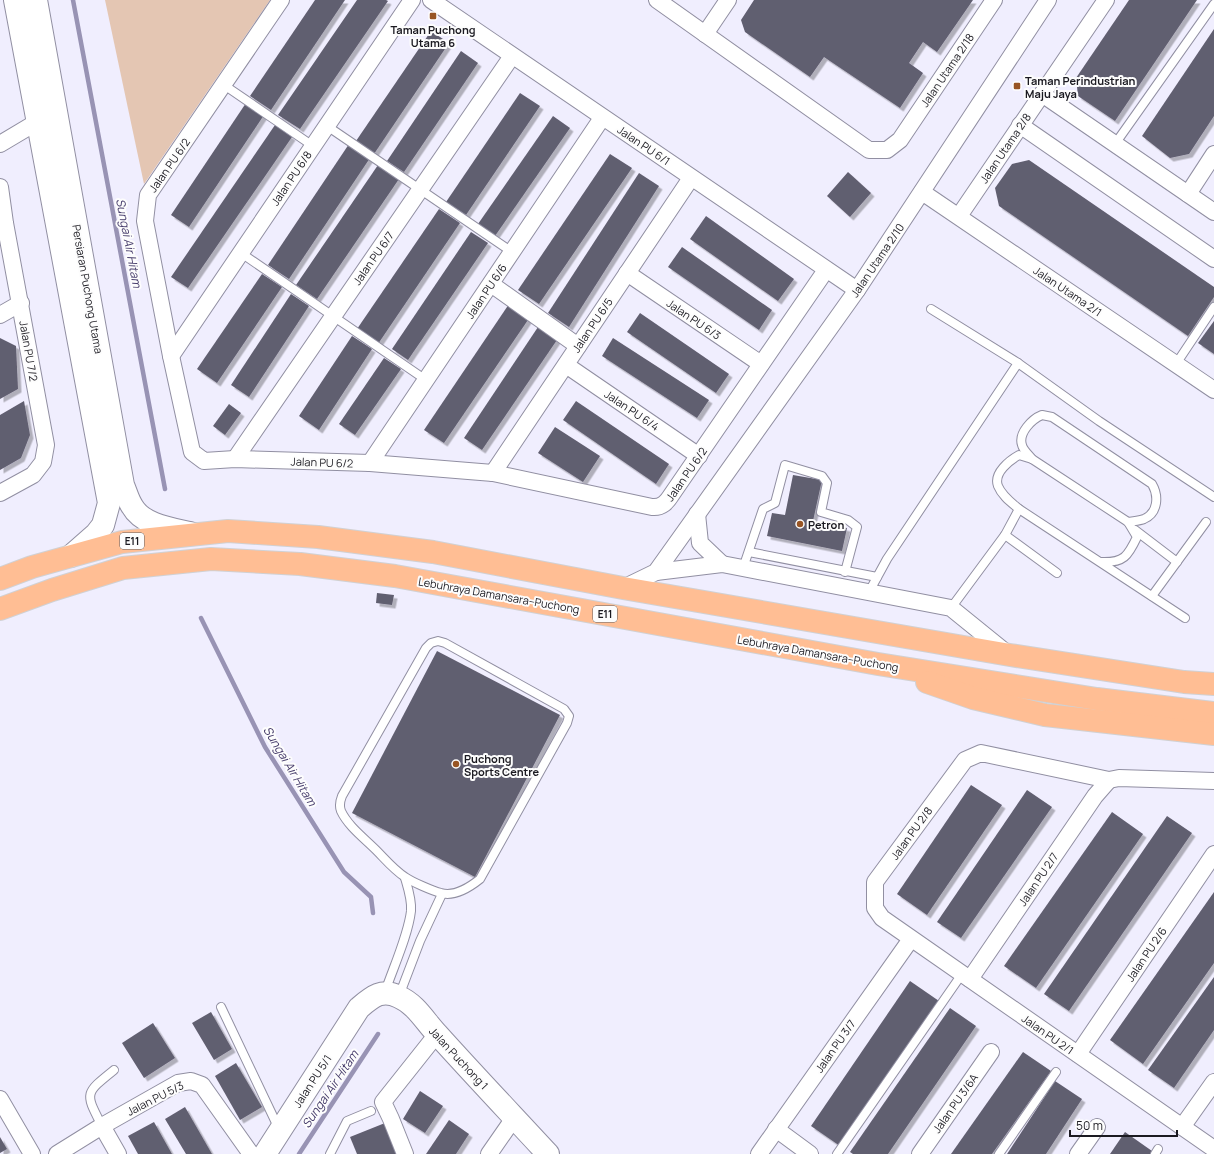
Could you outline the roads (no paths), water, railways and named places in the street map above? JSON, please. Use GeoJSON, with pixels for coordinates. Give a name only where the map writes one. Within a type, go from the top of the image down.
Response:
{"type":"FeatureCollection","features":[{"type":"Feature","properties":{"kind":"highway","name":"E11"},"geometry":{"type":"LineString","coordinates":[[0,579],[32,567],[122,542],[228,531],[318,537],[433,552],[623,588],[1010,655],[1184,682],[1214,684]]}},
{"type":"Feature","properties":{"kind":"highway","name":"Lebuhraya Damansara–Puchong"},"geometry":{"type":"LineString","coordinates":[[0,609],[52,590],[123,568],[211,559],[300,564],[395,576],[878,664],[1097,699],[1214,713]]}},
{"type":"Feature","properties":{"kind":"highway"},"geometry":{"type":"LineString","coordinates":[[878,664],[973,698],[1045,715],[1214,734]]}},
{"type":"Feature","properties":{"kind":"street","name":"Persiaran Puchong Utama"},"geometry":{"type":"LineString","coordinates":[[15,0],[109,503],[103,525],[96,534],[71,556]]}},
{"type":"Feature","properties":{"kind":"street","name":"Persiaran Puchong Utama"},"geometry":{"type":"LineString","coordinates":[[36,0],[123,485],[132,507],[139,515],[150,523],[195,534]]}},
{"type":"Feature","properties":{"kind":"street","name":"Jalan PU 6/2"},"geometry":{"type":"LineString","coordinates":[[281,0],[148,196],[145,221],[170,356],[192,452],[204,461],[235,459],[370,463],[493,473],[657,508],[668,501],[826,270]]}},
{"type":"Feature","properties":{"kind":"street","name":"Jalan PU 6/8"},"geometry":{"type":"LineString","coordinates":[[170,356],[412,0]]}},
{"type":"Feature","properties":{"kind":"street","name":"Jalan PU 6/1"},"geometry":{"type":"LineString","coordinates":[[431,0],[602,118],[857,290]]}},
{"type":"Feature","properties":{"kind":"street"},"geometry":{"type":"LineString","coordinates":[[658,0],[705,34],[728,0]]}},
{"type":"Feature","properties":{"kind":"street","name":"Jalan Utama 2/18"},"geometry":{"type":"LineString","coordinates":[[705,34],[869,150],[887,150],[900,140],[994,0]]}},
{"type":"Feature","properties":{"kind":"street","name":"Jalan Utama 2/10"},"geometry":{"type":"LineString","coordinates":[[623,588],[656,572],[857,290],[1048,0]]}},
{"type":"Feature","properties":{"kind":"street","name":"Jalan Utama 2/8"},"geometry":{"type":"LineString","coordinates":[[959,216],[1106,0]]}},
{"type":"Feature","properties":{"kind":"street","name":"Jalan PU 6/7"},"geometry":{"type":"LineString","coordinates":[[235,459],[512,56]]}},
{"type":"Feature","properties":{"kind":"street"},"geometry":{"type":"LineString","coordinates":[[1042,94],[1214,212]]}},
{"type":"Feature","properties":{"kind":"street","name":"Jalan PU 6/6"},"geometry":{"type":"LineString","coordinates":[[370,463],[602,118]]}},
{"type":"Feature","properties":{"kind":"street"},"geometry":{"type":"LineString","coordinates":[[1,146],[37,122]]}},
{"type":"Feature","properties":{"kind":"street"},"geometry":{"type":"LineString","coordinates":[[1020,125],[1214,259]]}},
{"type":"Feature","properties":{"kind":"street"},"geometry":{"type":"LineString","coordinates":[[1188,194],[1214,154]]}},
{"type":"Feature","properties":{"kind":"street","name":"Jalan PU 6/5"},"geometry":{"type":"LineString","coordinates":[[493,473],[691,178]]}},
{"type":"Feature","properties":{"kind":"street","name":"Jalan PU 7/2"},"geometry":{"type":"LineString","coordinates":[[0,187],[3,224],[21,303],[46,445],[43,462],[33,475],[0,493]]}},
{"type":"Feature","properties":{"kind":"street","name":"Jalan Utama 2/1"},"geometry":{"type":"LineString","coordinates":[[922,192],[1214,390]]}},
{"type":"Feature","properties":{"kind":"street","name":"Jalan PU 6/3"},"geometry":{"type":"LineString","coordinates":[[627,273],[761,364]]}},
{"type":"Feature","properties":{"kind":"street"},"geometry":{"type":"LineString","coordinates":[[491,284],[578,346]]}},
{"type":"Feature","properties":{"kind":"street"},"geometry":{"type":"LineString","coordinates":[[0,315],[21,303]]}},
{"type":"Feature","properties":{"kind":"street","name":"Jalan PU 6/4"},"geometry":{"type":"LineString","coordinates":[[566,365],[699,456]]}},
{"type":"Feature","properties":{"kind":"street"},"geometry":{"type":"LineString","coordinates":[[697,514],[700,543],[722,564]]}},
{"type":"Feature","properties":{"kind":"street"},"geometry":{"type":"LineString","coordinates":[[656,572],[722,564],[951,608],[1010,655]]}},
{"type":"Feature","properties":{"kind":"street","name":"Jalan PU 2/8"},"geometry":{"type":"LineString","coordinates":[[882,918],[875,908],[875,882],[965,760],[981,753],[1109,780]]}},
{"type":"Feature","properties":{"kind":"street"},"geometry":{"type":"LineString","coordinates":[[1109,780],[1118,778],[1214,781]]}},
{"type":"Feature","properties":{"kind":"street","name":"Jalan PU 2/7"},"geometry":{"type":"LineString","coordinates":[[966,976],[1095,796],[1109,780]]}},
{"type":"Feature","properties":{"kind":"street","name":"Jalan PU 2/6"},"geometry":{"type":"LineString","coordinates":[[1078,1054],[1208,873],[1214,854]]}},
{"type":"Feature","properties":{"kind":"street","name":"Jalan PU 2/1"},"geometry":{"type":"LineString","coordinates":[[882,918],[1214,1149]]}},
{"type":"Feature","properties":{"kind":"street","name":"Jalan PU 3/7"},"geometry":{"type":"LineString","coordinates":[[759,1154],[911,939]]}},
{"type":"Feature","properties":{"kind":"street","name":"Jalan PU 5/1"},"geometry":{"type":"LineString","coordinates":[[265,1154],[359,1008],[372,998],[392,995]]}},
{"type":"Feature","properties":{"kind":"street","name":"Jalan Puchong 1"},"geometry":{"type":"LineString","coordinates":[[392,995],[411,1004],[548,1154]]}},
{"type":"Feature","properties":{"kind":"street"},"geometry":{"type":"LineString","coordinates":[[405,1154],[391,1119],[377,1106],[437,1034]]}},
{"type":"Feature","properties":{"kind":"street","name":"Jalan PU 3/6A"},"geometry":{"type":"LineString","coordinates":[[920,1154],[991,1052]]}},
{"type":"Feature","properties":{"kind":"street","name":"Jalan PU 5/3"},"geometry":{"type":"LineString","coordinates":[[57,1154],[102,1126],[178,1083],[190,1081],[202,1085],[251,1154]]}},
{"type":"Feature","properties":{"kind":"street"},"geometry":{"type":"LineString","coordinates":[[1182,1127],[1214,1082]]}},
{"type":"Feature","properties":{"kind":"street"},"geometry":{"type":"LineString","coordinates":[[0,1099],[32,1154]]}},
{"type":"Feature","properties":{"kind":"street"},"geometry":{"type":"LineString","coordinates":[[489,1154],[514,1118]]}},
{"type":"Feature","properties":{"kind":"street"},"geometry":{"type":"LineString","coordinates":[[102,1126],[118,1154]]}},
{"type":"Feature","properties":{"kind":"street"},"geometry":{"type":"LineString","coordinates":[[1078,1154],[1097,1127]]}},
{"type":"Feature","properties":{"kind":"street"},"geometry":{"type":"LineString","coordinates":[[776,1129],[810,1154]]}},
{"type":"Feature","properties":{"kind":"lane"},"geometry":{"type":"LineString","coordinates":[[1115,144],[1214,4]]}},
{"type":"Feature","properties":{"kind":"lane"},"geometry":{"type":"LineString","coordinates":[[224,85],[313,146]]}},
{"type":"Feature","properties":{"kind":"lane"},"geometry":{"type":"LineString","coordinates":[[327,126],[512,252]]}},
{"type":"Feature","properties":{"kind":"lane"},"geometry":{"type":"LineString","coordinates":[[241,253],[426,380]]}},
{"type":"Feature","properties":{"kind":"lane"},"geometry":{"type":"LineString","coordinates":[[1176,364],[1214,307]]}},
{"type":"Feature","properties":{"kind":"lane"},"geometry":{"type":"LineString","coordinates":[[931,309],[1018,363],[1099,421],[1214,497]]}},
{"type":"Feature","properties":{"kind":"lane"},"geometry":{"type":"LineString","coordinates":[[869,592],[887,559],[1018,363]]}},
{"type":"Feature","properties":{"kind":"lane"},"geometry":{"type":"LineString","coordinates":[[1032,459],[1022,446],[1022,438],[1025,431],[1036,418],[1042,415],[1052,417],[1152,484],[1156,491],[1156,504],[1152,514],[1143,520],[1130,525]]}},
{"type":"Feature","properties":{"kind":"lane"},"geometry":{"type":"LineString","coordinates":[[1177,562],[1130,525],[1032,459],[1019,455],[1010,460],[1002,469],[997,479],[998,485],[1006,498],[1019,509],[1185,618]]}},
{"type":"Feature","properties":{"kind":"lane"},"geometry":{"type":"LineString","coordinates":[[743,568],[762,509],[775,503],[785,465],[822,476],[827,483],[821,512],[848,520],[857,527],[845,572]]}},
{"type":"Feature","properties":{"kind":"lane"},"geometry":{"type":"LineString","coordinates":[[951,608],[1005,535],[1019,509]]}},
{"type":"Feature","properties":{"kind":"lane"},"geometry":{"type":"LineString","coordinates":[[1152,596],[1206,522]]}},
{"type":"Feature","properties":{"kind":"lane"},"geometry":{"type":"LineString","coordinates":[[1101,562],[1111,562],[1129,554],[1137,537],[1130,525]]}},
{"type":"Feature","properties":{"kind":"lane"},"geometry":{"type":"LineString","coordinates":[[1005,535],[1058,573]]}},
{"type":"Feature","properties":{"kind":"lane"},"geometry":{"type":"LineString","coordinates":[[749,552],[845,572],[877,577]]}},
{"type":"Feature","properties":{"kind":"lane"},"geometry":{"type":"LineString","coordinates":[[438,641],[445,643],[564,709],[569,716],[567,723],[480,879],[472,886],[459,892],[442,894],[405,878],[349,824],[341,810],[340,803],[342,796],[426,648],[438,641]]}},
{"type":"Feature","properties":{"kind":"lane"},"geometry":{"type":"LineString","coordinates":[[392,995],[411,911],[405,878]]}},
{"type":"Feature","properties":{"kind":"lane"},"geometry":{"type":"LineString","coordinates":[[392,995],[442,894]]}},
{"type":"Feature","properties":{"kind":"lane"},"geometry":{"type":"LineString","coordinates":[[837,1154],[966,976]]}},
{"type":"Feature","properties":{"kind":"lane"},"geometry":{"type":"LineString","coordinates":[[221,1008],[280,1131]]}},
{"type":"Feature","properties":{"kind":"lane"},"geometry":{"type":"LineString","coordinates":[[102,1126],[90,1101],[90,1093],[95,1085],[114,1070]]}},
{"type":"Feature","properties":{"kind":"lane"},"geometry":{"type":"LineString","coordinates":[[999,1154],[1056,1072]]}},
{"type":"Feature","properties":{"kind":"lane"},"geometry":{"type":"LineString","coordinates":[[330,1154],[347,1121],[377,1106]]}},
{"type":"Feature","properties":{"kind":"waterway","name":"Sungai Air Hitam"},"geometry":{"type":"LineString","coordinates":[[73,0],[165,489]]}},
{"type":"Feature","properties":{"kind":"waterway","name":"Sungai Air Hitam"},"geometry":{"type":"LineString","coordinates":[[201,618],[265,747],[344,872],[371,897],[373,913]]}},
{"type":"Feature","properties":{"kind":"waterway","name":"Sungai Air Hitam"},"geometry":{"type":"LineString","coordinates":[[299,1154],[378,1034]]}},
{"type":"Feature","properties":{"kind":"place","name":"Taman Puchong Utama 6"},"geometry":{"type":"Point","coordinates":[433,16]}},
{"type":"Feature","properties":{"kind":"place","name":"Taman Perindustrian Maju Jaya"},"geometry":{"type":"Point","coordinates":[1017,86]}},
{"type":"Feature","properties":{"kind":"place","name":"Petron"},"geometry":{"type":"Point","coordinates":[800,524]}},
{"type":"Feature","properties":{"kind":"place","name":"Puchong Sports Centre"},"geometry":{"type":"Point","coordinates":[456,764]}}]}
